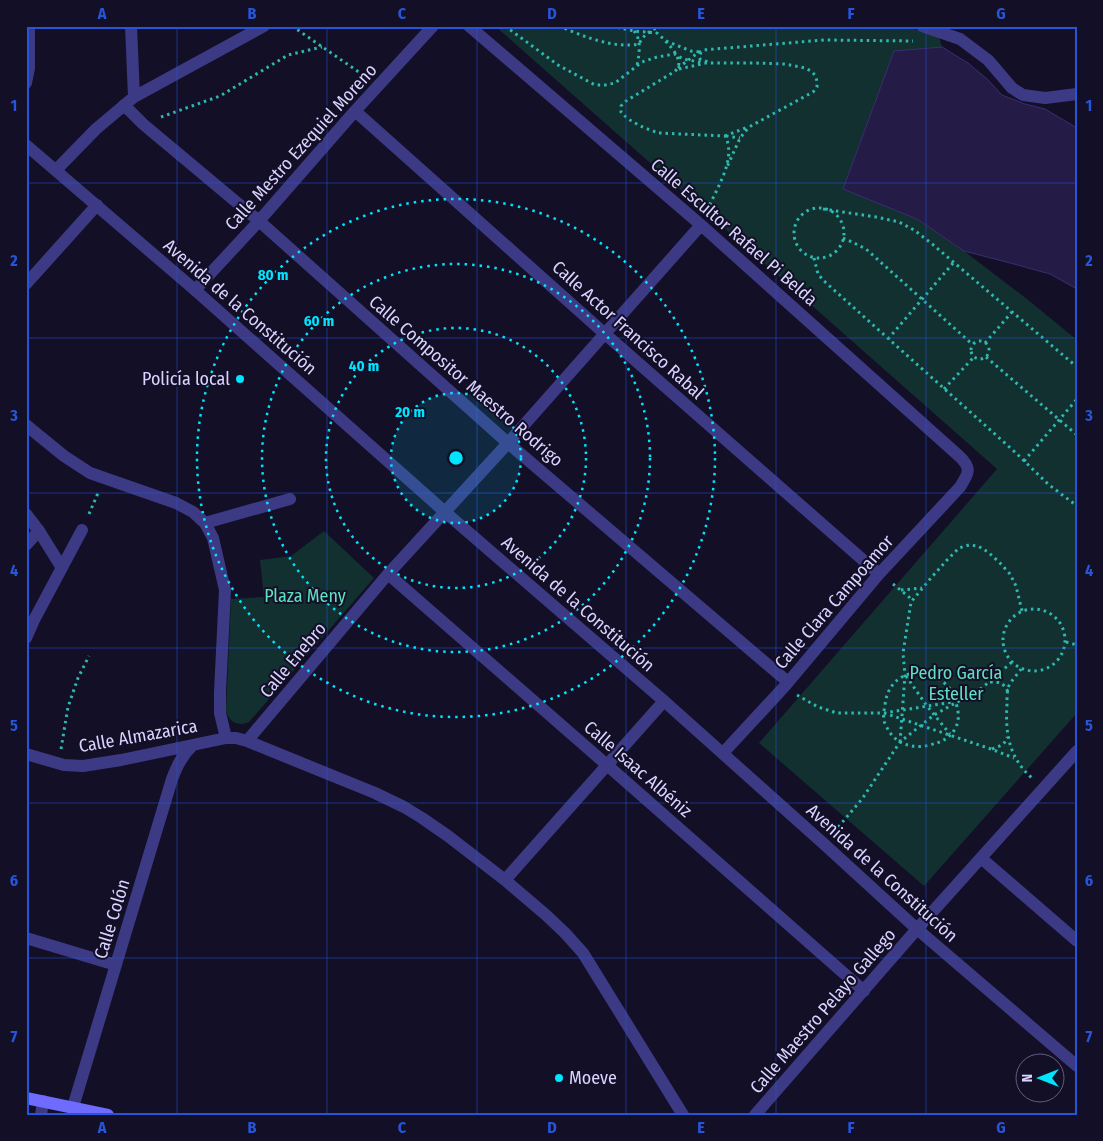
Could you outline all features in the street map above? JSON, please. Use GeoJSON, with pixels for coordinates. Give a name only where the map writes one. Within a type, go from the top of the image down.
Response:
{"type":"FeatureCollection","features":[{"type":"Feature","properties":{"kind":"main road"},"geometry":{"type":"LineString","coordinates":[[26,1098],[108,1115]]}},
{"type":"Feature","properties":{"kind":"street"},"geometry":{"type":"LineString","coordinates":[[26,83],[29,68],[29,26]]}},
{"type":"Feature","properties":{"kind":"street"},"geometry":{"type":"LineString","coordinates":[[131,26],[134,97]]}},
{"type":"Feature","properties":{"kind":"street"},"geometry":{"type":"LineString","coordinates":[[56,170],[96,129],[134,97],[264,26]]}},
{"type":"Feature","properties":{"kind":"street","name":"Calle Mestro Ezequiel Moreno"},"geometry":{"type":"LineString","coordinates":[[195,290],[433,26]]}},
{"type":"Feature","properties":{"kind":"street","name":"Calle Escultor Rafael Pi Belda"},"geometry":{"type":"LineString","coordinates":[[469,26],[701,225],[966,462],[968,471]]}},
{"type":"Feature","properties":{"kind":"street"},"geometry":{"type":"LineString","coordinates":[[922,26],[960,39],[988,60],[1012,88],[1023,95],[1045,98],[1077,94]]}},
{"type":"Feature","properties":{"kind":"street","name":"Calle Compositor Maestro Rodrigo"},"geometry":{"type":"LineString","coordinates":[[124,105],[143,124],[259,221],[508,443],[786,684]]}},
{"type":"Feature","properties":{"kind":"street","name":"Calle Actor Francisco Rabal"},"geometry":{"type":"LineString","coordinates":[[356,110],[604,333],[879,574]]}},
{"type":"Feature","properties":{"kind":"street","name":"Avenida de la Constitución"},"geometry":{"type":"LineString","coordinates":[[26,145],[195,290],[445,512],[664,701],[917,929],[1077,1066]]}},
{"type":"Feature","properties":{"kind":"street"},"geometry":{"type":"LineString","coordinates":[[26,284],[97,205]]}},
{"type":"Feature","properties":{"kind":"street","name":"Calle Enebro"},"geometry":{"type":"LineString","coordinates":[[247,741],[388,574],[508,443],[701,225]]}},
{"type":"Feature","properties":{"kind":"street"},"geometry":{"type":"LineString","coordinates":[[26,425],[64,456],[90,473],[176,503],[193,512],[205,523],[214,538],[225,590],[220,713],[226,738],[247,741],[375,793],[404,807],[448,836],[505,880],[565,933],[583,953],[683,1115]]}},
{"type":"Feature","properties":{"kind":"street","name":"Calle Clara Campoamor"},"geometry":{"type":"LineString","coordinates":[[722,753],[786,684],[879,574],[960,487],[968,471]]}},
{"type":"Feature","properties":{"kind":"street"},"geometry":{"type":"LineString","coordinates":[[205,523],[290,499]]}},
{"type":"Feature","properties":{"kind":"street"},"geometry":{"type":"LineString","coordinates":[[26,514],[62,568]]}},
{"type":"Feature","properties":{"kind":"street"},"geometry":{"type":"LineString","coordinates":[[26,638],[82,530]]}},
{"type":"Feature","properties":{"kind":"street"},"geometry":{"type":"LineString","coordinates":[[26,545],[39,531]]}},
{"type":"Feature","properties":{"kind":"street","name":"Calle Isaac Albéniz"},"geometry":{"type":"LineString","coordinates":[[388,574],[864,991]]}},
{"type":"Feature","properties":{"kind":"street"},"geometry":{"type":"LineString","coordinates":[[505,880],[664,701]]}},
{"type":"Feature","properties":{"kind":"street","name":"Calle Almazarica"},"geometry":{"type":"LineString","coordinates":[[26,754],[58,764],[83,766],[122,760],[226,738]]}},
{"type":"Feature","properties":{"kind":"street","name":"Calle Colón"},"geometry":{"type":"LineString","coordinates":[[73,1107],[172,779],[180,760],[193,745]]}},
{"type":"Feature","properties":{"kind":"street","name":"Calle Maestro Pelayo Gallego"},"geometry":{"type":"LineString","coordinates":[[756,1115],[917,929],[1077,751]]}},
{"type":"Feature","properties":{"kind":"street"},"geometry":{"type":"LineString","coordinates":[[981,858],[1077,941]]}},
{"type":"Feature","properties":{"kind":"street"},"geometry":{"type":"LineString","coordinates":[[26,938],[116,964]]}},
{"type":"Feature","properties":{"kind":"street"},"geometry":{"type":"LineString","coordinates":[[41,1115],[43,1101]]}},
{"type":"Feature","properties":{"kind":"path"},"geometry":{"type":"LineString","coordinates":[[292,26],[378,86]]}},
{"type":"Feature","properties":{"kind":"path"},"geometry":{"type":"LineString","coordinates":[[505,26],[558,65],[595,85],[615,83],[642,62],[675,54],[683,59],[704,63],[794,65],[805,68],[815,75],[817,87],[813,92],[750,127],[725,136]]}},
{"type":"Feature","properties":{"kind":"path"},"geometry":{"type":"LineString","coordinates":[[559,26],[594,39],[619,45],[639,44]]}},
{"type":"Feature","properties":{"kind":"path"},"geometry":{"type":"LineString","coordinates":[[611,26],[657,33],[665,40],[675,54],[679,65],[677,69]]}},
{"type":"Feature","properties":{"kind":"path"},"geometry":{"type":"LineString","coordinates":[[639,44],[642,37],[659,26]]}},
{"type":"Feature","properties":{"kind":"path"},"geometry":{"type":"LineString","coordinates":[[657,33],[659,26]]}},
{"type":"Feature","properties":{"kind":"path"},"geometry":{"type":"LineString","coordinates":[[634,31],[637,34],[639,44],[637,66]]}},
{"type":"Feature","properties":{"kind":"path"},"geometry":{"type":"LineString","coordinates":[[665,40],[691,51],[701,52],[824,40],[919,41]]}},
{"type":"Feature","properties":{"kind":"path"},"geometry":{"type":"LineString","coordinates":[[143,124],[220,96],[288,55],[322,48]]}},
{"type":"Feature","properties":{"kind":"path"},"geometry":{"type":"LineString","coordinates":[[701,52],[626,102],[622,106],[621,112],[651,131],[659,133],[740,138]]}},
{"type":"Feature","properties":{"kind":"path"},"geometry":{"type":"LineString","coordinates":[[701,52],[699,54],[700,59],[710,63]]}},
{"type":"Feature","properties":{"kind":"path"},"geometry":{"type":"LineString","coordinates":[[677,69],[710,63]]}},
{"type":"Feature","properties":{"kind":"path"},"geometry":{"type":"LineString","coordinates":[[701,225],[740,138],[750,127]]}},
{"type":"Feature","properties":{"kind":"path"},"geometry":{"type":"LineString","coordinates":[[725,136],[729,147],[727,166]]}},
{"type":"Feature","properties":{"kind":"path"},"geometry":{"type":"LineString","coordinates":[[823,209],[830,211],[836,216],[842,227],[843,238],[840,246],[829,256],[821,258],[814,258],[800,251],[794,237],[794,229],[801,216],[807,211],[823,209],[899,222],[914,230],[954,262],[1077,367]]}},
{"type":"Feature","properties":{"kind":"path"},"geometry":{"type":"LineString","coordinates":[[843,238],[866,250],[972,344]]}},
{"type":"Feature","properties":{"kind":"path"},"geometry":{"type":"LineString","coordinates":[[814,258],[818,274],[824,281],[1048,484],[1077,506]]}},
{"type":"Feature","properties":{"kind":"path"},"geometry":{"type":"LineString","coordinates":[[888,339],[954,262]]}},
{"type":"Feature","properties":{"kind":"path"},"geometry":{"type":"LineString","coordinates":[[985,343],[1012,312]]}},
{"type":"Feature","properties":{"kind":"path"},"geometry":{"type":"LineString","coordinates":[[978,341],[985,343],[989,349],[988,355],[984,359],[978,360],[974,358],[970,353],[972,344],[978,341]]}},
{"type":"Feature","properties":{"kind":"path"},"geometry":{"type":"LineString","coordinates":[[986,357],[1077,435]]}},
{"type":"Feature","properties":{"kind":"path"},"geometry":{"type":"LineString","coordinates":[[944,389],[974,358]]}},
{"type":"Feature","properties":{"kind":"path"},"geometry":{"type":"LineString","coordinates":[[1024,461],[1077,399]]}},
{"type":"Feature","properties":{"kind":"path"},"geometry":{"type":"LineString","coordinates":[[82,530],[104,478]]}},
{"type":"Feature","properties":{"kind":"path"},"geometry":{"type":"LineString","coordinates":[[900,742],[906,675],[903,653],[911,602],[959,548],[969,545],[978,546],[1000,563],[1010,574],[1016,586],[1022,610]]}},
{"type":"Feature","properties":{"kind":"path"},"geometry":{"type":"LineString","coordinates":[[911,602],[909,597],[901,590],[922,588]]}},
{"type":"Feature","properties":{"kind":"path"},"geometry":{"type":"LineString","coordinates":[[1043,609],[1053,614],[1060,622],[1065,631],[1066,642],[1064,652],[1058,661],[1041,671],[1031,672],[1021,669],[1006,654],[1003,634],[1007,624],[1022,610],[1043,609]]}},
{"type":"Feature","properties":{"kind":"path"},"geometry":{"type":"LineString","coordinates":[[1066,642],[1077,645]]}},
{"type":"Feature","properties":{"kind":"path"},"geometry":{"type":"LineString","coordinates":[[58,764],[68,706],[78,678],[89,656]]}},
{"type":"Feature","properties":{"kind":"path"},"geometry":{"type":"LineString","coordinates":[[824,844],[862,799],[900,742],[934,715],[982,688],[1012,662]]}},
{"type":"Feature","properties":{"kind":"path"},"geometry":{"type":"LineString","coordinates":[[1021,669],[1008,688],[1006,713],[1008,736],[1014,758],[1024,771],[1044,788]]}},
{"type":"Feature","properties":{"kind":"path"},"geometry":{"type":"LineString","coordinates":[[913,673],[925,674],[938,679],[948,686],[956,698],[956,702],[958,724],[951,735],[940,743],[911,746],[900,742],[892,736],[884,722],[885,698],[891,687],[902,677],[913,673]]}},
{"type":"Feature","properties":{"kind":"path"},"geometry":{"type":"LineString","coordinates":[[906,675],[927,706],[951,735]]}},
{"type":"Feature","properties":{"kind":"path"},"geometry":{"type":"LineString","coordinates":[[990,682],[999,682],[1008,693]]}},
{"type":"Feature","properties":{"kind":"path"},"geometry":{"type":"LineString","coordinates":[[786,684],[801,698],[818,707],[837,713],[884,713],[956,702]]}},
{"type":"Feature","properties":{"kind":"path"},"geometry":{"type":"LineString","coordinates":[[884,713],[1014,758]]}},
{"type":"Feature","properties":{"kind":"path"},"geometry":{"type":"LineString","coordinates":[[991,749],[1002,746],[1008,736]]}},
{"type":"Feature","properties":{"kind":"green space","name":"Pedro García Esteller"},"geometry":{"type":"Polygon","coordinates":[[[495,26],[781,26],[797,28],[804,26],[888,26],[913,29],[939,36],[942,47],[894,51],[843,189],[917,219],[964,251],[1077,340],[1077,713],[924,886],[759,743],[997,469],[495,26]]]}},
{"type":"Feature","properties":{"kind":"green space","name":"Plaza Meny"},"geometry":{"type":"Polygon","coordinates":[[[324,531],[374,578],[249,722],[238,724],[229,718],[226,711],[231,599],[264,597],[260,560],[291,556],[324,531]]]}},
{"type":"Feature","properties":{"kind":"building"},"geometry":{"type":"Polygon","coordinates":[[[942,47],[968,63],[1002,95],[1045,109],[1077,128],[1077,289],[1050,274],[964,251],[917,219],[843,189],[894,51],[942,47]]]}},
{"type":"Feature","properties":{"kind":"place","name":"Policía local"},"geometry":{"type":"Point","coordinates":[240,379]}},
{"type":"Feature","properties":{"kind":"place","name":"Moeve"},"geometry":{"type":"Point","coordinates":[559,1078]}}]}
